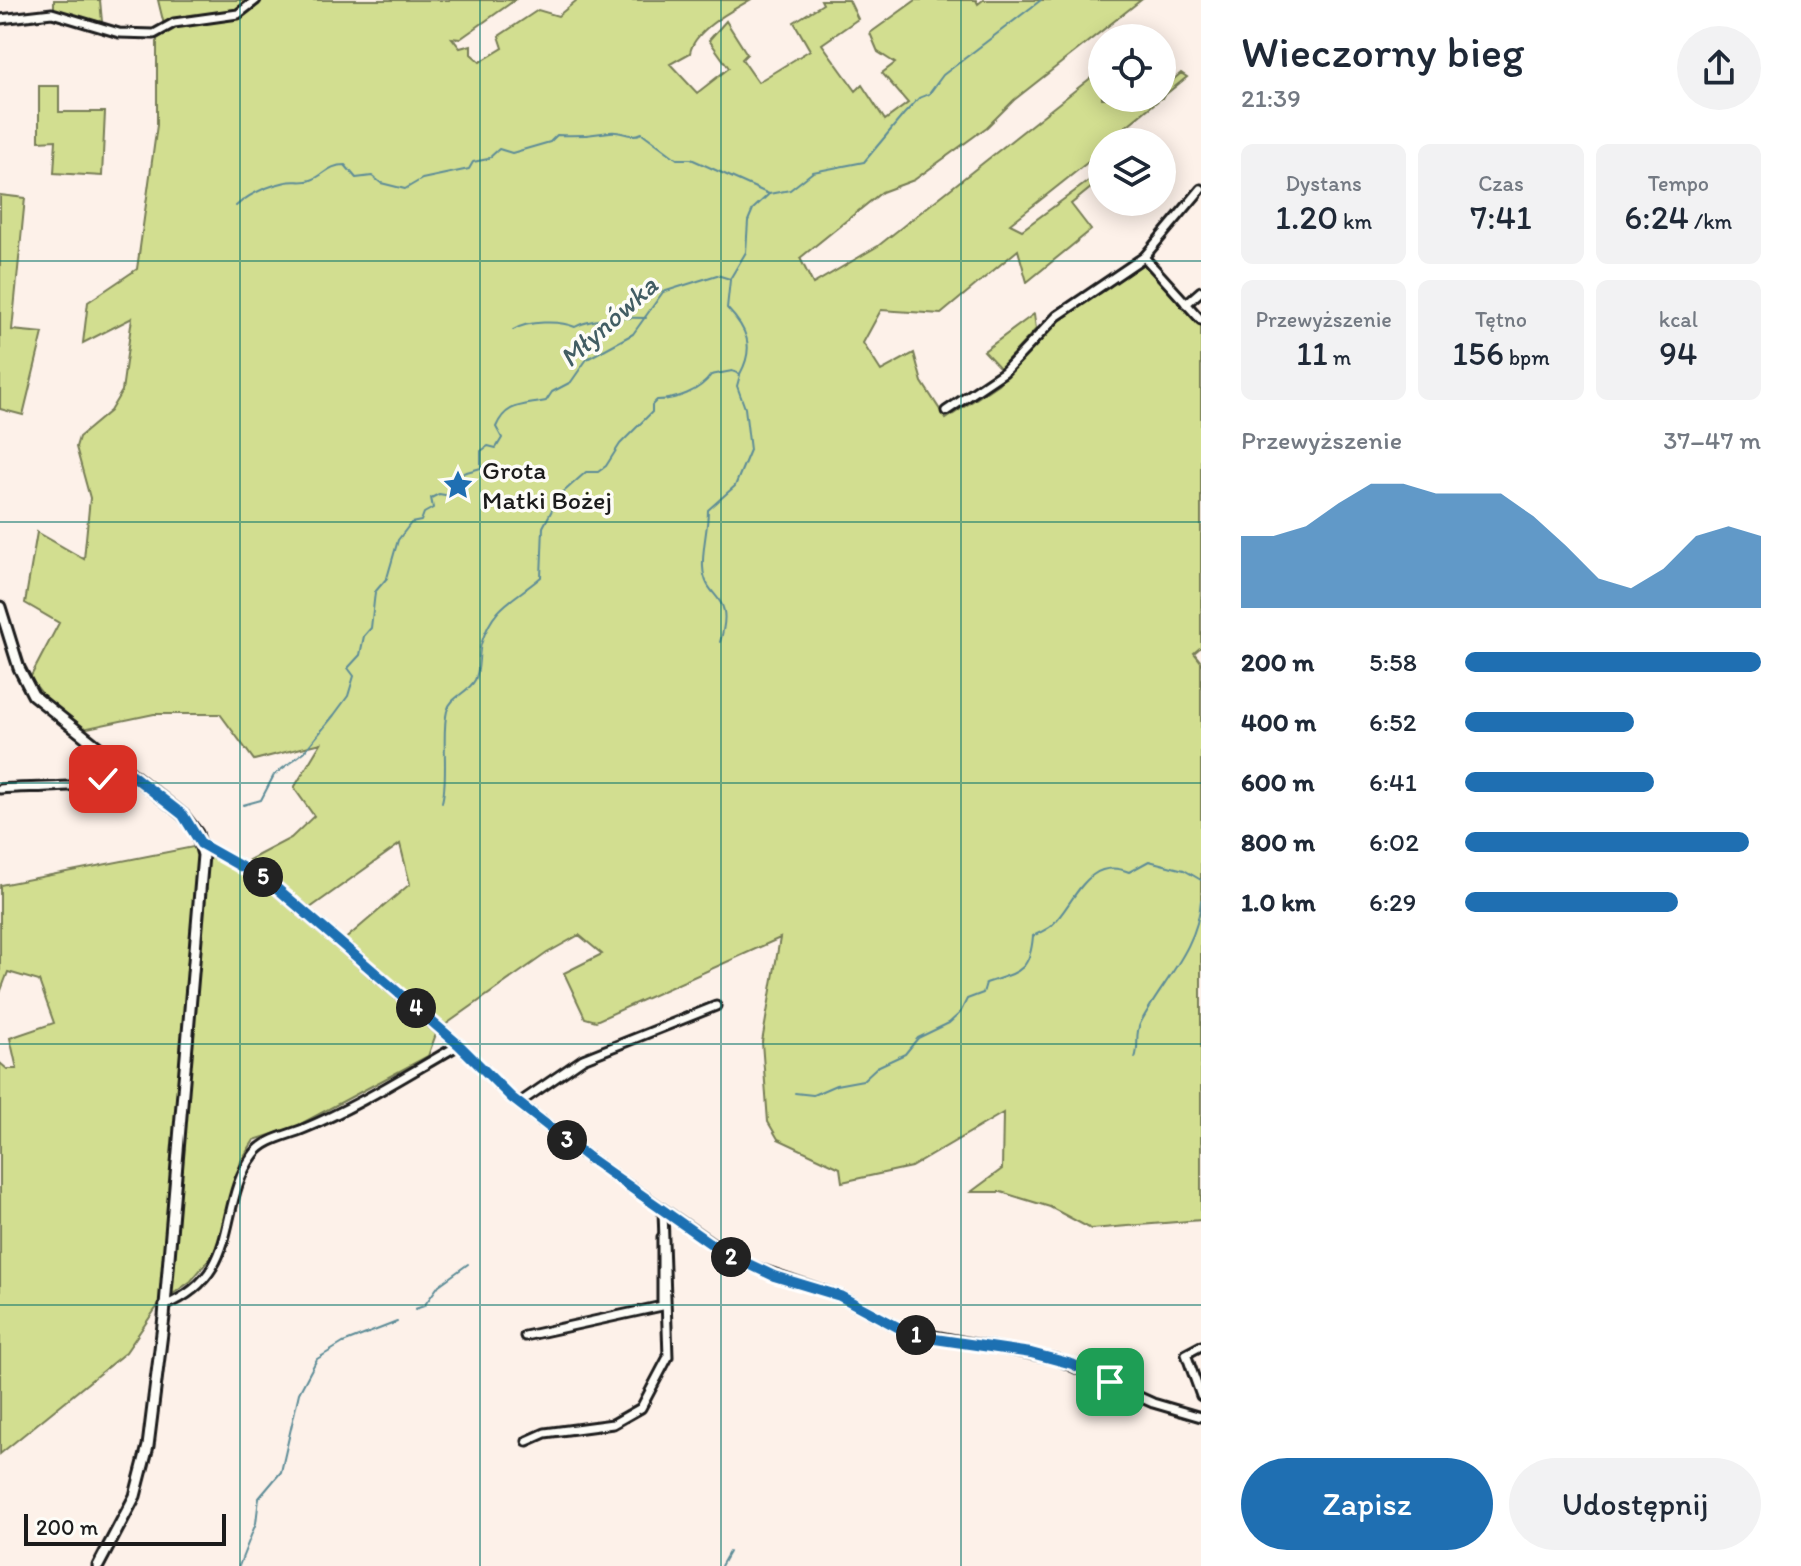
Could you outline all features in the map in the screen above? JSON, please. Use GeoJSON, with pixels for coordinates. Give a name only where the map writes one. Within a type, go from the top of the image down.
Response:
{"type":"FeatureCollection","features":[{"type":"Feature","properties":{"kind":"street"},"geometry":{"type":"LineString","coordinates":[[0,19],[52,13],[119,33],[154,34],[174,23],[238,14],[256,0]]}},
{"type":"Feature","properties":{"kind":"street"},"geometry":{"type":"LineString","coordinates":[[946,411],[1004,372],[1057,316],[1144,257],[1201,189]]}},
{"type":"Feature","properties":{"kind":"street"},"geometry":{"type":"LineString","coordinates":[[1144,257],[1201,320]]}},
{"type":"Feature","properties":{"kind":"street"},"geometry":{"type":"LineString","coordinates":[[1186,304],[1201,291]]}},
{"type":"Feature","properties":{"kind":"street"},"geometry":{"type":"LineString","coordinates":[[0,607],[28,689],[83,737],[183,815],[201,844],[203,874],[164,1306],[148,1446],[126,1517],[98,1566]]}},
{"type":"Feature","properties":{"kind":"street"},"geometry":{"type":"LineString","coordinates":[[0,789],[79,783],[128,772]]}},
{"type":"Feature","properties":{"kind":"street"},"geometry":{"type":"LineString","coordinates":[[201,844],[272,884],[459,1045],[519,1103],[589,1158],[740,1262],[840,1296],[903,1330],[935,1339],[1008,1348],[1056,1359],[1153,1403],[1201,1417]]}},
{"type":"Feature","properties":{"kind":"street"},"geometry":{"type":"LineString","coordinates":[[519,1103],[583,1059],[716,1006]]}},
{"type":"Feature","properties":{"kind":"street"},"geometry":{"type":"LineString","coordinates":[[164,1306],[195,1286],[222,1253],[242,1178],[261,1146],[323,1121],[459,1045]]}},
{"type":"Feature","properties":{"kind":"street"},"geometry":{"type":"LineString","coordinates":[[525,1336],[662,1306],[664,1210]]}},
{"type":"Feature","properties":{"kind":"street"},"geometry":{"type":"LineString","coordinates":[[527,1441],[545,1433],[613,1424],[641,1408],[668,1357],[664,1210]]}},
{"type":"Feature","properties":{"kind":"street"},"geometry":{"type":"LineString","coordinates":[[1201,1346],[1186,1354],[1201,1396]]}},
{"type":"Feature","properties":{"kind":"green space"},"geometry":{"type":"Polygon","coordinates":[[[54,0],[100,0],[102,22],[54,12],[54,0]]]}},
{"type":"Feature","properties":{"kind":"green space"},"geometry":{"type":"Polygon","coordinates":[[[158,0],[515,0],[460,39],[452,38],[460,48],[471,45],[471,54],[480,62],[503,48],[499,36],[538,10],[558,16],[577,0],[750,0],[714,22],[698,37],[690,53],[670,64],[697,93],[729,68],[709,40],[726,21],[747,54],[742,59],[758,82],[810,50],[794,22],[823,4],[821,0],[849,0],[858,19],[822,44],[856,91],[862,85],[885,120],[908,103],[882,73],[895,63],[878,52],[870,33],[916,0],[976,0],[978,4],[983,0],[1141,0],[1111,24],[1088,24],[1088,42],[1014,100],[987,127],[914,180],[882,192],[800,258],[813,284],[878,246],[1088,80],[1088,112],[1144,112],[1124,128],[1088,128],[1088,162],[1010,224],[1022,230],[1088,181],[1088,190],[1071,204],[1091,230],[1027,282],[1018,250],[941,314],[881,310],[863,343],[881,371],[914,353],[922,382],[946,419],[998,384],[1061,318],[1143,264],[1201,322],[1201,647],[1194,653],[1201,662],[1201,1220],[1091,1229],[1050,1207],[1001,1192],[971,1192],[1002,1169],[1003,1113],[911,1167],[842,1182],[840,1168],[778,1139],[768,1122],[762,1042],[780,938],[596,1021],[585,1018],[564,973],[602,954],[579,935],[547,953],[445,1025],[343,941],[410,884],[400,844],[310,908],[249,860],[291,838],[314,816],[294,788],[321,743],[254,760],[220,714],[154,714],[83,729],[48,701],[30,678],[59,623],[25,603],[37,532],[84,559],[90,498],[76,447],[79,437],[110,411],[122,391],[132,318],[83,343],[88,302],[137,269],[157,125],[157,39],[166,33],[158,0]]]}},
{"type":"Feature","properties":{"kind":"green space"},"geometry":{"type":"Polygon","coordinates":[[[1181,73],[1187,77],[1176,86],[1176,77],[1181,73]]]}},
{"type":"Feature","properties":{"kind":"green space"},"geometry":{"type":"Polygon","coordinates":[[[39,86],[59,86],[59,112],[105,112],[102,176],[54,173],[56,140],[39,141],[39,86]]]}},
{"type":"Feature","properties":{"kind":"green space"},"geometry":{"type":"Polygon","coordinates":[[[0,195],[25,198],[12,330],[43,333],[23,415],[0,409],[0,195]]]}},
{"type":"Feature","properties":{"kind":"green space"},"geometry":{"type":"Polygon","coordinates":[[[1034,314],[1036,329],[1000,368],[984,351],[1034,314]]]}},
{"type":"Feature","properties":{"kind":"green space"},"geometry":{"type":"Polygon","coordinates":[[[193,847],[251,874],[436,1034],[428,1056],[295,1127],[254,1140],[241,1161],[217,1250],[191,1281],[159,1304],[126,1352],[0,1454],[0,1063],[7,1069],[17,1069],[10,1038],[54,1023],[39,981],[8,972],[0,993],[0,885],[193,847]]]}},
{"type":"Feature","properties":{"kind":"waterway","name":"Młynówka"},"geometry":{"type":"LineString","coordinates":[[243,805],[261,800],[274,775],[304,752],[348,696],[354,676],[348,668],[360,655],[364,636],[371,628],[375,592],[387,578],[398,540],[411,523],[421,521],[424,513],[433,508],[431,498],[439,494],[451,496],[463,473],[481,468],[481,451],[488,446],[496,448],[502,438],[496,427],[500,419],[516,407],[546,401],[552,392],[571,382],[587,359],[633,334],[663,292],[717,275],[730,279],[746,252],[748,221],[753,209],[769,194],[790,190],[813,172],[864,162],[904,114],[919,98],[929,94],[943,75],[1041,0]]}},
{"type":"Feature","properties":{"kind":"waterway"},"geometry":{"type":"LineString","coordinates":[[236,206],[266,188],[289,181],[308,181],[339,165],[345,165],[356,178],[372,176],[381,183],[405,189],[422,179],[469,169],[473,162],[488,159],[499,149],[512,153],[550,142],[557,135],[614,132],[642,133],[677,159],[691,159],[769,194]]}},
{"type":"Feature","properties":{"kind":"waterway"},"geometry":{"type":"LineString","coordinates":[[442,802],[447,711],[455,698],[475,680],[481,644],[492,620],[505,604],[541,577],[543,527],[560,495],[586,472],[598,472],[606,466],[620,444],[652,412],[652,405],[657,400],[687,394],[701,386],[711,375],[732,371],[740,374],[748,347],[740,323],[727,308],[730,280]]}},
{"type":"Feature","properties":{"kind":"waterway"},"geometry":{"type":"LineString","coordinates":[[513,330],[544,322],[575,327],[599,320],[646,318]]}},
{"type":"Feature","properties":{"kind":"waterway"},"geometry":{"type":"LineString","coordinates":[[720,642],[724,614],[722,605],[705,578],[703,553],[708,510],[735,486],[750,450],[745,408],[737,386],[740,375]]}},
{"type":"Feature","properties":{"kind":"waterway"},"geometry":{"type":"LineString","coordinates":[[795,1093],[813,1095],[836,1085],[863,1080],[877,1067],[905,1054],[918,1038],[949,1023],[960,1013],[967,999],[983,993],[986,983],[1020,969],[1029,957],[1033,936],[1051,926],[1083,884],[1102,870],[1129,872],[1149,861],[1184,870],[1201,880]]}},
{"type":"Feature","properties":{"kind":"waterway"},"geometry":{"type":"LineString","coordinates":[[1135,1058],[1139,1026],[1186,950],[1201,900]]}},
{"type":"Feature","properties":{"kind":"waterway"},"geometry":{"type":"LineString","coordinates":[[415,1309],[424,1306],[439,1285],[468,1264]]}},
{"type":"Feature","properties":{"kind":"waterway"},"geometry":{"type":"LineString","coordinates":[[239,1566],[256,1523],[259,1498],[281,1472],[299,1393],[317,1359],[343,1343],[397,1322]]}},
{"type":"Feature","properties":{"kind":"waterway"},"geometry":{"type":"LineString","coordinates":[[721,1566],[729,1552]]}},
{"type":"Feature","properties":{"kind":"place","name":"Grota Matki Bożej"},"geometry":{"type":"Point","coordinates":[458,485]}},
{"type":"Feature","properties":{"kind":"route"},"geometry":{"type":"LineString","coordinates":[[103,779],[128,772],[173,806],[191,824],[201,844],[248,867],[272,884],[459,1045],[512,1098],[589,1158],[665,1208],[721,1251],[774,1276],[840,1296],[883,1321],[917,1335],[1031,1353],[1072,1364],[1110,1382]]}}]}
